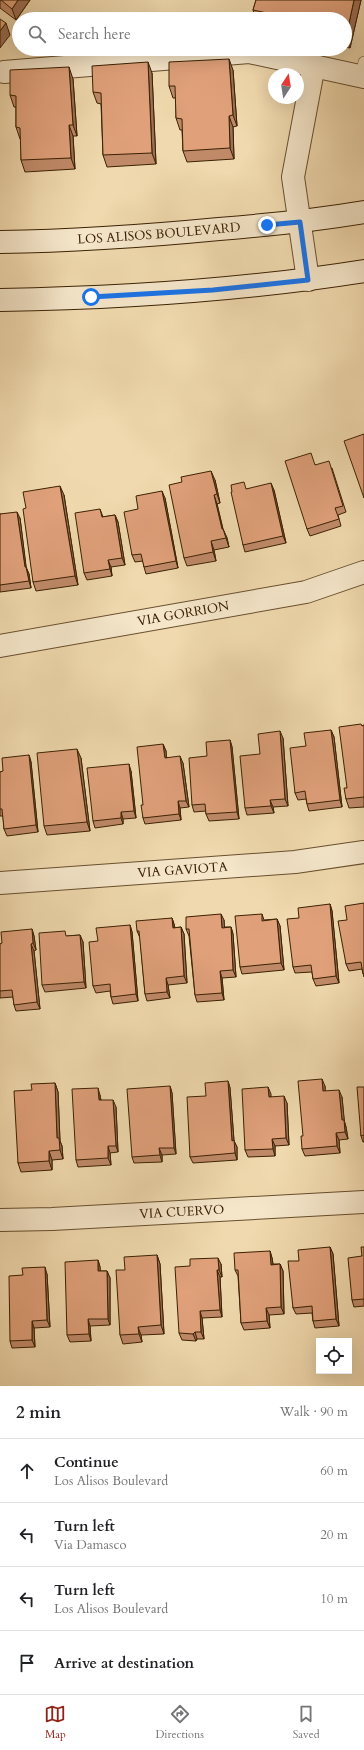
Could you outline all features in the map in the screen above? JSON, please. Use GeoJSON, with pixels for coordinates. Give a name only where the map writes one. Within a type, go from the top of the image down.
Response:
{"type":"FeatureCollection","features":[{"type":"Feature","properties":{"kind":"street"},"geometry":{"type":"LineString","coordinates":[[4,72],[200,56]]}},
{"type":"Feature","properties":{"kind":"street"},"geometry":{"type":"LineString","coordinates":[[269,56],[314,65],[363,72]]}},
{"type":"Feature","properties":{"kind":"street"},"geometry":{"type":"LineString","coordinates":[[308,280],[293,177],[314,65]]}},
{"type":"Feature","properties":{"kind":"street","name":"LOS ALISOS BOULEVARD"},"geometry":{"type":"LineString","coordinates":[[0,242],[102,239],[300,222],[364,212]]}},
{"type":"Feature","properties":{"kind":"street"},"geometry":{"type":"LineString","coordinates":[[0,300],[167,293],[308,280],[364,271]]}},
{"type":"Feature","properties":{"kind":"street","name":"VIA GORRION"},"geometry":{"type":"LineString","coordinates":[[0,646],[306,592],[364,572]]}},
{"type":"Feature","properties":{"kind":"street","name":"VIA GAVIOTA"},"geometry":{"type":"LineString","coordinates":[[0,883],[295,862],[364,852]]}},
{"type":"Feature","properties":{"kind":"street","name":"VIA CUERVO"},"geometry":{"type":"LineString","coordinates":[[0,1220],[52,1219],[364,1202]]}},
{"type":"Feature","properties":{"kind":"building"},"geometry":{"type":"Polygon","coordinates":[[[1,0],[18,0],[12,9],[1,0]]]}},
{"type":"Feature","properties":{"kind":"building"},"geometry":{"type":"Polygon","coordinates":[[[256,0],[354,0],[351,12],[262,12],[253,10],[256,0]]]}},
{"type":"Feature","properties":{"kind":"building"},"geometry":{"type":"Polygon","coordinates":[[[0,19],[6,23],[0,31],[0,19]]]}},
{"type":"Feature","properties":{"kind":"building"},"geometry":{"type":"Polygon","coordinates":[[[229,59],[233,115],[229,116],[230,148],[183,151],[182,119],[176,118],[175,86],[169,86],[169,62],[229,59]]]}},
{"type":"Feature","properties":{"kind":"building"},"geometry":{"type":"Polygon","coordinates":[[[148,62],[152,153],[103,155],[101,93],[93,92],[92,66],[148,62]]]}},
{"type":"Feature","properties":{"kind":"building"},"geometry":{"type":"Polygon","coordinates":[[[69,67],[73,125],[69,125],[71,158],[21,160],[20,128],[16,127],[16,96],[10,95],[10,70],[69,67]]]}},
{"type":"Feature","properties":{"kind":"building"},"geometry":{"type":"Polygon","coordinates":[[[364,434],[364,498],[344,441],[364,434]]]}},
{"type":"Feature","properties":{"kind":"building"},"geometry":{"type":"Polygon","coordinates":[[[311,453],[315,465],[329,461],[343,506],[335,508],[339,519],[307,529],[285,461],[311,453]]]}},
{"type":"Feature","properties":{"kind":"building"},"geometry":{"type":"Polygon","coordinates":[[[211,471],[217,494],[214,495],[222,529],[226,538],[211,541],[213,552],[184,558],[169,485],[182,482],[181,477],[211,471]]]}},
{"type":"Feature","properties":{"kind":"building"},"geometry":{"type":"Polygon","coordinates":[[[244,482],[246,489],[271,483],[283,536],[243,545],[231,492],[231,485],[244,482]]]}},
{"type":"Feature","properties":{"kind":"building"},"geometry":{"type":"Polygon","coordinates":[[[60,486],[75,576],[33,582],[23,509],[26,508],[23,492],[60,486]]]}},
{"type":"Feature","properties":{"kind":"building"},"geometry":{"type":"Polygon","coordinates":[[[162,491],[176,561],[144,567],[141,554],[132,555],[124,512],[138,509],[136,496],[162,491]]]}},
{"type":"Feature","properties":{"kind":"building"},"geometry":{"type":"Polygon","coordinates":[[[100,509],[102,517],[115,515],[122,558],[108,560],[110,569],[84,573],[75,513],[100,509]]]}},
{"type":"Feature","properties":{"kind":"building"},"geometry":{"type":"Polygon","coordinates":[[[17,512],[25,567],[29,581],[0,585],[0,514],[17,512]]]}},
{"type":"Feature","properties":{"kind":"building"},"geometry":{"type":"Polygon","coordinates":[[[361,724],[362,726],[364,725],[364,797],[346,799],[344,788],[347,788],[339,727],[361,724]]]}},
{"type":"Feature","properties":{"kind":"building"},"geometry":{"type":"Polygon","coordinates":[[[331,730],[340,800],[307,804],[305,791],[295,793],[290,748],[306,746],[304,733],[331,730]]]}},
{"type":"Feature","properties":{"kind":"building"},"geometry":{"type":"Polygon","coordinates":[[[280,731],[285,799],[270,800],[271,806],[245,808],[240,756],[260,754],[258,734],[280,731]]]}},
{"type":"Feature","properties":{"kind":"building"},"geometry":{"type":"Polygon","coordinates":[[[230,740],[237,812],[206,814],[205,804],[192,805],[189,758],[207,756],[206,742],[230,740]]]}},
{"type":"Feature","properties":{"kind":"building"},"geometry":{"type":"Polygon","coordinates":[[[163,744],[165,758],[180,756],[186,801],[178,801],[179,814],[143,818],[137,747],[163,744]]]}},
{"type":"Feature","properties":{"kind":"building"},"geometry":{"type":"Polygon","coordinates":[[[77,749],[87,822],[44,826],[37,753],[77,749]]]}},
{"type":"Feature","properties":{"kind":"building"},"geometry":{"type":"Polygon","coordinates":[[[29,755],[36,825],[4,829],[2,809],[0,809],[0,772],[3,771],[2,758],[29,755]]]}},
{"type":"Feature","properties":{"kind":"building"},"geometry":{"type":"Polygon","coordinates":[[[129,764],[134,811],[121,812],[121,818],[93,821],[87,768],[129,764]]]}},
{"type":"Feature","properties":{"kind":"building"},"geometry":{"type":"Polygon","coordinates":[[[364,903],[363,974],[361,962],[346,964],[338,921],[347,920],[345,906],[364,903]]]}},
{"type":"Feature","properties":{"kind":"building"},"geometry":{"type":"Polygon","coordinates":[[[330,904],[336,976],[313,979],[311,965],[293,967],[287,919],[299,918],[298,908],[330,904]]]}},
{"type":"Feature","properties":{"kind":"building"},"geometry":{"type":"Polygon","coordinates":[[[221,914],[222,928],[231,927],[233,970],[220,971],[222,993],[195,995],[189,929],[186,929],[186,917],[221,914]]]}},
{"type":"Feature","properties":{"kind":"building"},"geometry":{"type":"Polygon","coordinates":[[[262,914],[262,921],[277,919],[281,963],[240,967],[235,916],[262,914]]]}},
{"type":"Feature","properties":{"kind":"building"},"geometry":{"type":"Polygon","coordinates":[[[172,918],[173,928],[181,927],[184,976],[166,978],[167,992],[145,994],[139,931],[137,931],[136,921],[172,918]]]}},
{"type":"Feature","properties":{"kind":"building"},"geometry":{"type":"Polygon","coordinates":[[[130,925],[136,994],[111,997],[110,984],[93,986],[89,942],[98,941],[96,928],[130,925]]]}},
{"type":"Feature","properties":{"kind":"building"},"geometry":{"type":"Polygon","coordinates":[[[32,929],[33,943],[31,944],[37,1002],[14,1005],[12,990],[0,991],[1,932],[32,929]]]}},
{"type":"Feature","properties":{"kind":"building"},"geometry":{"type":"Polygon","coordinates":[[[65,931],[66,936],[80,935],[84,982],[42,985],[39,933],[65,931]]]}},
{"type":"Feature","properties":{"kind":"building"},"geometry":{"type":"Polygon","coordinates":[[[322,1079],[323,1091],[339,1090],[342,1120],[344,1120],[345,1132],[336,1133],[337,1146],[302,1149],[301,1136],[303,1136],[298,1081],[322,1079]]]}},
{"type":"Feature","properties":{"kind":"building"},"geometry":{"type":"Polygon","coordinates":[[[228,1081],[232,1141],[234,1140],[235,1153],[190,1157],[187,1097],[206,1096],[205,1083],[228,1081]]]}},
{"type":"Feature","properties":{"kind":"building"},"geometry":{"type":"Polygon","coordinates":[[[55,1083],[57,1138],[59,1138],[60,1150],[49,1151],[49,1161],[18,1163],[14,1091],[32,1090],[31,1084],[55,1083]]]}},
{"type":"Feature","properties":{"kind":"building"},"geometry":{"type":"Polygon","coordinates":[[[170,1086],[174,1148],[159,1148],[160,1155],[132,1157],[127,1089],[170,1086]]]}},
{"type":"Feature","properties":{"kind":"building"},"geometry":{"type":"Polygon","coordinates":[[[268,1087],[269,1097],[284,1096],[286,1138],[272,1139],[273,1149],[245,1150],[242,1089],[268,1087]]]}},
{"type":"Feature","properties":{"kind":"building"},"geometry":{"type":"Polygon","coordinates":[[[357,1087],[364,1087],[364,1135],[361,1136],[357,1087]]]}},
{"type":"Feature","properties":{"kind":"building"},"geometry":{"type":"Polygon","coordinates":[[[98,1088],[99,1100],[113,1100],[116,1146],[108,1146],[108,1158],[76,1160],[72,1089],[98,1088]]]}},
{"type":"Feature","properties":{"kind":"building"},"geometry":{"type":"Polygon","coordinates":[[[330,1247],[336,1319],[313,1321],[312,1306],[293,1308],[288,1261],[299,1261],[298,1250],[330,1247]]]}},
{"type":"Feature","properties":{"kind":"building"},"geometry":{"type":"Polygon","coordinates":[[[361,1247],[364,1247],[364,1299],[352,1300],[348,1258],[362,1256],[361,1247]]]}},
{"type":"Feature","properties":{"kind":"building"},"geometry":{"type":"Polygon","coordinates":[[[270,1251],[271,1265],[280,1264],[281,1307],[266,1308],[267,1321],[241,1323],[238,1270],[235,1270],[234,1253],[270,1251]]]}},
{"type":"Feature","properties":{"kind":"building"},"geometry":{"type":"Polygon","coordinates":[[[157,1255],[161,1325],[138,1327],[139,1334],[120,1335],[116,1270],[125,1270],[124,1257],[157,1255]]]}},
{"type":"Feature","properties":{"kind":"building"},"geometry":{"type":"Polygon","coordinates":[[[218,1258],[219,1270],[217,1270],[220,1310],[200,1311],[201,1332],[195,1332],[193,1334],[179,1333],[175,1267],[190,1266],[190,1259],[218,1258]]]}},
{"type":"Feature","properties":{"kind":"building"},"geometry":{"type":"Polygon","coordinates":[[[98,1260],[98,1271],[107,1271],[108,1319],[88,1319],[89,1334],[67,1335],[65,1262],[98,1260]]]}},
{"type":"Feature","properties":{"kind":"building"},"geometry":{"type":"Polygon","coordinates":[[[45,1267],[47,1320],[32,1321],[32,1340],[10,1341],[9,1276],[23,1275],[22,1268],[45,1267]]]}},
{"type":"Feature","properties":{"kind":"route"},"geometry":{"type":"LineString","coordinates":[[91,297],[213,290],[308,280],[300,222],[267,225]]}}]}
